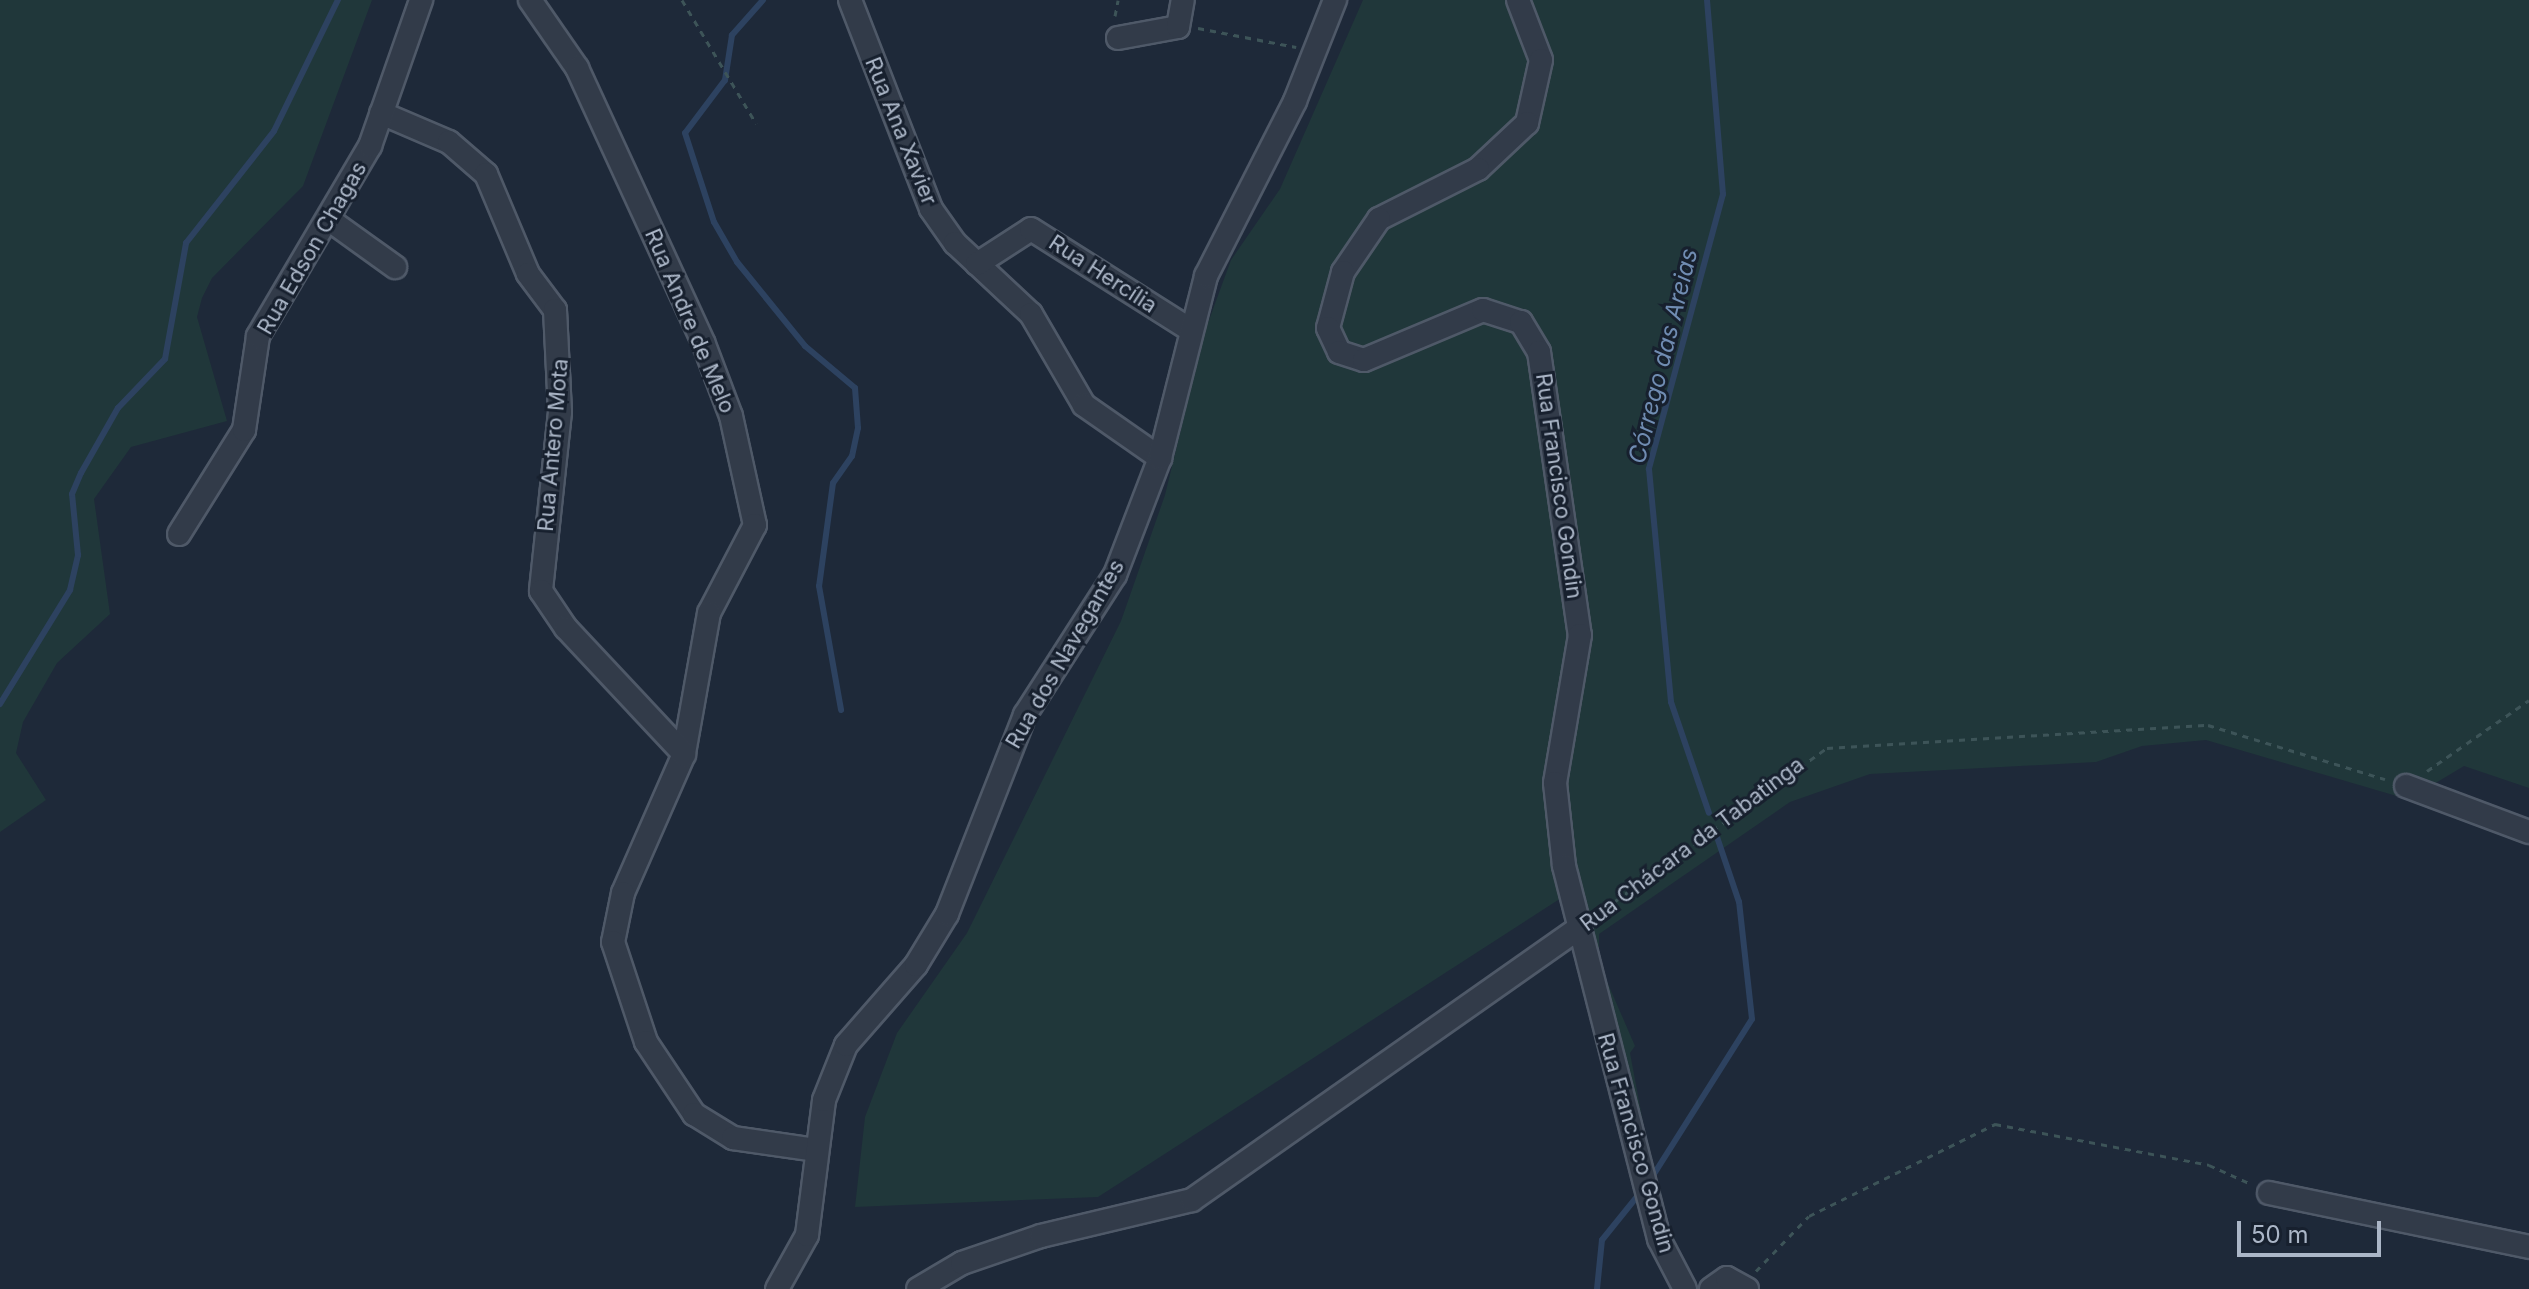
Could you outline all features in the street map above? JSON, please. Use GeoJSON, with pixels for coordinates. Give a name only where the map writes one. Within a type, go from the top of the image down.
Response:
{"type":"FeatureCollection","features":[{"type":"Feature","properties":{"kind":"street","name":"Rua Edson Chagas"},"geometry":{"type":"LineString","coordinates":[[179,534],[244,430],[258,336],[331,221],[381,113],[421,0]]}},
{"type":"Feature","properties":{"kind":"street","name":"Rua Andre de Melo"},"geometry":{"type":"LineString","coordinates":[[530,0],[577,68],[703,342],[731,416],[751,505],[753,538],[704,626],[684,754],[617,910],[613,942],[621,971],[664,1077],[694,1114],[733,1138],[815,1150]]}},
{"type":"Feature","properties":{"kind":"street","name":"Rua Ana Xavier"},"geometry":{"type":"LineString","coordinates":[[850,0],[931,209],[977,264],[1031,314],[1084,405],[1160,458]]}},
{"type":"Feature","properties":{"kind":"street"},"geometry":{"type":"LineString","coordinates":[[1118,38],[1178,27],[1183,0]]}},
{"type":"Feature","properties":{"kind":"street","name":"Rua dos Navegantes"},"geometry":{"type":"LineString","coordinates":[[777,1289],[807,1235],[816,1194],[815,1150],[846,1045],[916,965],[947,914],[1009,748],[1115,575],[1160,458],[1189,329],[1217,250],[1315,56],[1335,0]]}},
{"type":"Feature","properties":{"kind":"street","name":"Rua Francisco Gondin"},"geometry":{"type":"LineString","coordinates":[[1518,0],[1541,60],[1527,123],[1478,169],[1379,219],[1343,272],[1328,328],[1339,352],[1358,360],[1483,310],[1504,313],[1532,334],[1580,635],[1555,783],[1578,929],[1659,1239],[1685,1289]]}},
{"type":"Feature","properties":{"kind":"street","name":"Rua Antero Mota"},"geometry":{"type":"LineString","coordinates":[[381,113],[449,142],[486,174],[528,274],[555,310],[560,412],[541,591],[566,628],[684,754]]}},
{"type":"Feature","properties":{"kind":"street"},"geometry":{"type":"LineString","coordinates":[[331,221],[395,267]]}},
{"type":"Feature","properties":{"kind":"street","name":"Rua Hercília"},"geometry":{"type":"LineString","coordinates":[[977,264],[1031,229],[1189,329]]}},
{"type":"Feature","properties":{"kind":"street"},"geometry":{"type":"LineString","coordinates":[[2406,786],[2529,832]]}},
{"type":"Feature","properties":{"kind":"street","name":"Rua Chácara da Tabatinga"},"geometry":{"type":"LineString","coordinates":[[918,1289],[962,1263],[1041,1236],[1192,1200],[1578,929]]}},
{"type":"Feature","properties":{"kind":"street"},"geometry":{"type":"LineString","coordinates":[[2269,1193],[2529,1247]]}},
{"type":"Feature","properties":{"kind":"street"},"geometry":{"type":"LineString","coordinates":[[1711,1289],[1727,1278],[1745,1287]]}},
{"type":"Feature","properties":{"kind":"path"},"geometry":{"type":"LineString","coordinates":[[682,0],[756,123]]}},
{"type":"Feature","properties":{"kind":"path"},"geometry":{"type":"LineString","coordinates":[[1178,27],[1226,28],[1315,56]]}},
{"type":"Feature","properties":{"kind":"path"},"geometry":{"type":"LineString","coordinates":[[2406,786],[2529,700]]}},
{"type":"Feature","properties":{"kind":"path","name":"Rua Chácara da Tabatinga"},"geometry":{"type":"LineString","coordinates":[[1578,929],[1827,748],[2208,725],[2406,786]]}},
{"type":"Feature","properties":{"kind":"path"},"geometry":{"type":"LineString","coordinates":[[1745,1287],[1809,1216],[1995,1124],[2209,1165],[2269,1193]]}},
{"type":"Feature","properties":{"kind":"green space"},"geometry":{"type":"Polygon","coordinates":[[[0,0],[372,0],[303,186],[212,278],[202,298],[197,317],[227,421],[131,447],[94,499],[110,614],[57,663],[23,722],[16,753],[46,800],[0,832],[0,0]]]}},
{"type":"Feature","properties":{"kind":"green space"},"geometry":{"type":"Polygon","coordinates":[[[1363,0],[2529,0],[2529,788],[2464,766],[2414,796],[2400,797],[2206,740],[2142,746],[2096,762],[1870,774],[1790,802],[1599,934],[1599,963],[1635,1046],[1630,1053],[1651,1165],[1572,891],[1098,1197],[855,1207],[865,1117],[897,1033],[967,933],[1121,621],[1165,495],[1205,331],[1231,260],[1280,189],[1363,0]]]}},
{"type":"Feature","properties":{"kind":"waterway"},"geometry":{"type":"LineString","coordinates":[[0,704],[70,590],[78,555],[72,494],[81,473],[118,408],[165,359],[186,243],[274,131],[338,0]]}},
{"type":"Feature","properties":{"kind":"waterway"},"geometry":{"type":"LineString","coordinates":[[763,0],[732,35],[725,80],[685,133],[714,222],[737,262],[805,346],[855,388],[858,428],[852,456],[833,483],[819,586],[841,710]]}},
{"type":"Feature","properties":{"kind":"waterway","name":"Córrego das Areias"},"geometry":{"type":"LineString","coordinates":[[1707,0],[1723,194],[1649,469],[1671,702],[1709,813]]}},
{"type":"Feature","properties":{"kind":"waterway","name":"Córrego das Areias"},"geometry":{"type":"LineString","coordinates":[[1654,1174],[1752,1019],[1739,902],[1717,837]]}},
{"type":"Feature","properties":{"kind":"waterway","name":"Córrego das Areias"},"geometry":{"type":"LineString","coordinates":[[1597,1289],[1602,1240],[1639,1194]]}}]}
